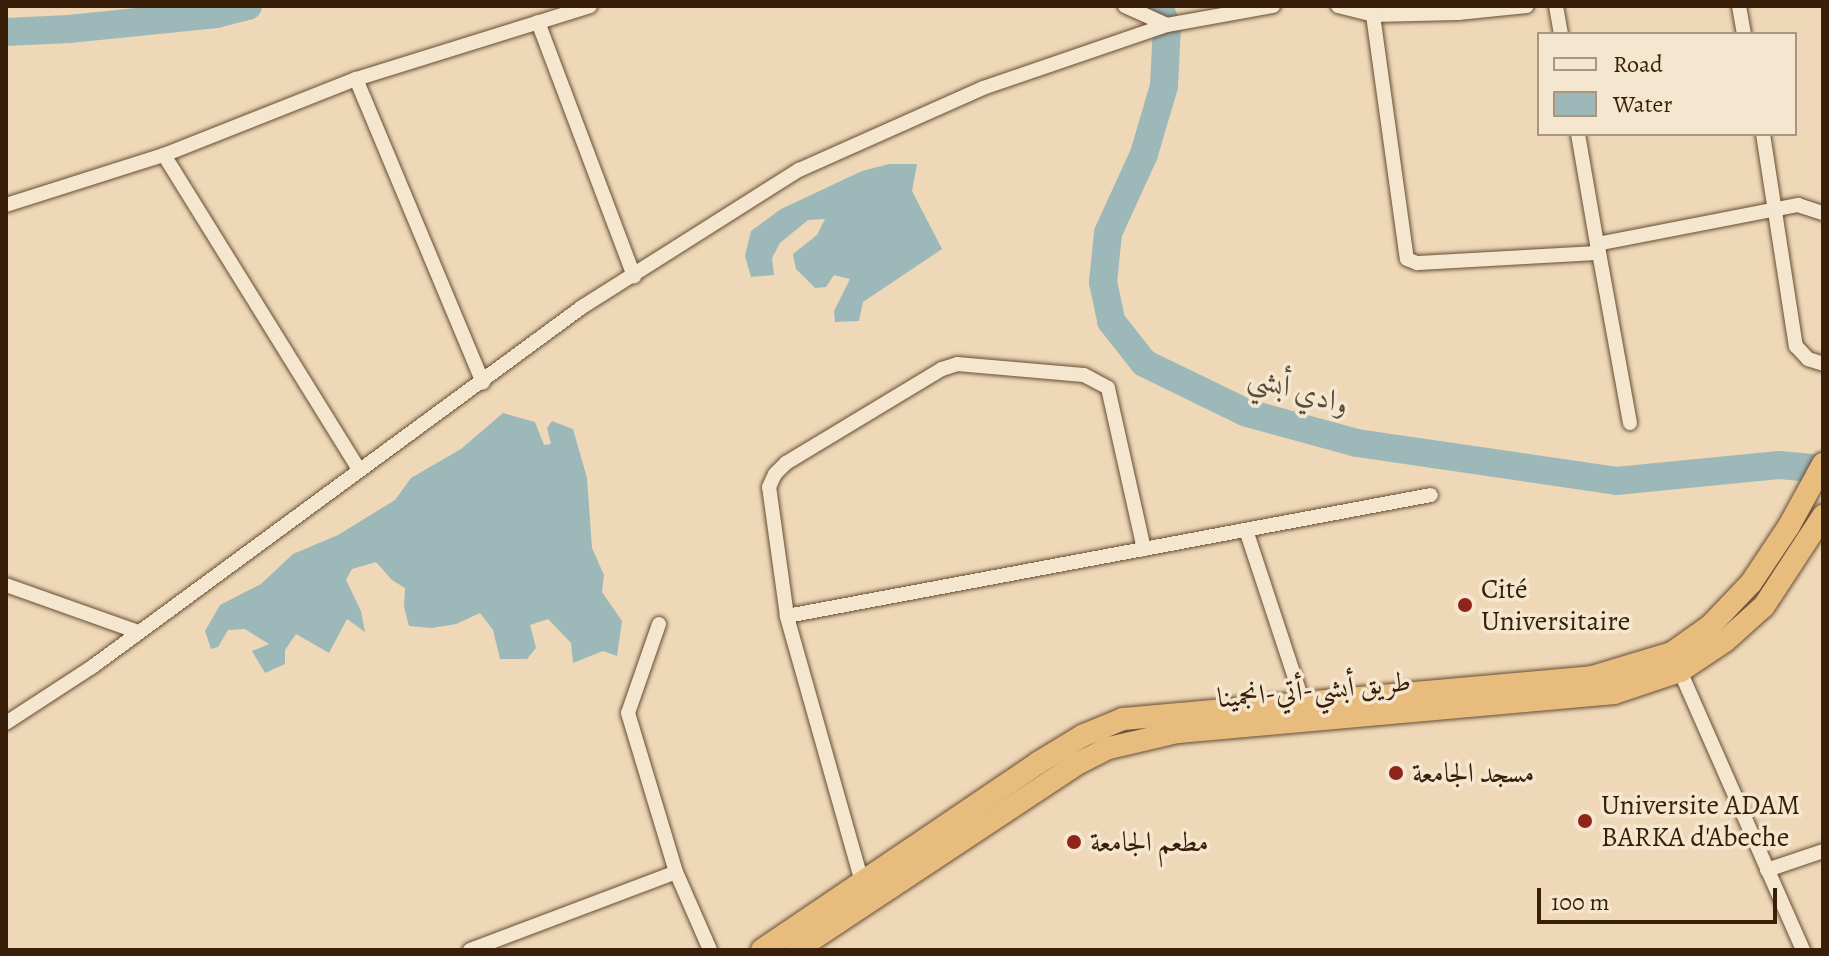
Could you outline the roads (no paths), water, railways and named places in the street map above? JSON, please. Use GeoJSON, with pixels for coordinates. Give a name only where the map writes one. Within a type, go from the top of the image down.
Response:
{"type":"FeatureCollection","features":[{"type":"Feature","properties":{"kind":"highway"},"geometry":{"type":"LineString","coordinates":[[796,950],[865,892],[1038,763],[1099,728],[1123,719],[1157,713],[1306,711],[1592,677],[1672,653],[1733,605],[1772,553],[1823,464]]}},
{"type":"Feature","properties":{"kind":"highway","name":"طريق أبشي-أتي-انجمينا"},"geometry":{"type":"LineString","coordinates":[[1306,711],[1614,693],[1680,671],[1745,625],[1792,567],[1823,516]]}},
{"type":"Feature","properties":{"kind":"highway"},"geometry":{"type":"LineString","coordinates":[[1772,553],[1792,567]]}},
{"type":"Feature","properties":{"kind":"highway"},"geometry":{"type":"LineString","coordinates":[[762,950],[865,892]]}},
{"type":"Feature","properties":{"kind":"street"},"geometry":{"type":"LineString","coordinates":[[6,205],[164,155],[356,79],[590,6]]}},
{"type":"Feature","properties":{"kind":"street"},"geometry":{"type":"LineString","coordinates":[[1125,6],[1167,25]]}},
{"type":"Feature","properties":{"kind":"street"},"geometry":{"type":"LineString","coordinates":[[6,723],[138,632],[483,383],[582,307],[799,170],[983,88],[1167,25],[1273,6]]}},
{"type":"Feature","properties":{"kind":"street"},"geometry":{"type":"LineString","coordinates":[[1338,6],[1373,15],[1458,13],[1527,6]]}},
{"type":"Feature","properties":{"kind":"street"},"geometry":{"type":"LineString","coordinates":[[1556,6],[1561,32]]}},
{"type":"Feature","properties":{"kind":"street"},"geometry":{"type":"LineString","coordinates":[[1739,6],[1744,32]]}},
{"type":"Feature","properties":{"kind":"street"},"geometry":{"type":"LineString","coordinates":[[1373,15],[1407,259],[1417,263],[1598,249],[1798,205],[1823,213]]}},
{"type":"Feature","properties":{"kind":"street"},"geometry":{"type":"LineString","coordinates":[[538,22],[634,276]]}},
{"type":"Feature","properties":{"kind":"street"},"geometry":{"type":"LineString","coordinates":[[356,79],[483,383]]}},
{"type":"Feature","properties":{"kind":"street"},"geometry":{"type":"LineString","coordinates":[[1578,136],[1630,423]]}},
{"type":"Feature","properties":{"kind":"street"},"geometry":{"type":"LineString","coordinates":[[1763,136],[1796,346],[1808,359],[1823,364]]}},
{"type":"Feature","properties":{"kind":"street"},"geometry":{"type":"LineString","coordinates":[[164,155],[359,470]]}},
{"type":"Feature","properties":{"kind":"street"},"geometry":{"type":"LineString","coordinates":[[865,892],[787,616],[769,487],[775,474],[812,447],[942,369],[957,364],[1084,375],[1108,388],[1144,549]]}},
{"type":"Feature","properties":{"kind":"street"},"geometry":{"type":"LineString","coordinates":[[787,616],[1431,495]]}},
{"type":"Feature","properties":{"kind":"street"},"geometry":{"type":"LineString","coordinates":[[1246,530],[1306,711]]}},
{"type":"Feature","properties":{"kind":"street"},"geometry":{"type":"LineString","coordinates":[[6,585],[138,632]]}},
{"type":"Feature","properties":{"kind":"street"},"geometry":{"type":"LineString","coordinates":[[659,624],[628,713],[676,872],[710,950]]}},
{"type":"Feature","properties":{"kind":"street"},"geometry":{"type":"LineString","coordinates":[[1680,671],[1803,950]]}},
{"type":"Feature","properties":{"kind":"street"},"geometry":{"type":"LineString","coordinates":[[1767,870],[1823,851]]}},
{"type":"Feature","properties":{"kind":"street"},"geometry":{"type":"LineString","coordinates":[[470,950],[676,872]]}},
{"type":"Feature","properties":{"kind":"water"},"geometry":{"type":"Polygon","coordinates":[[[889,164],[917,164],[912,191],[942,249],[863,302],[859,321],[835,322],[834,311],[850,279],[834,275],[826,287],[815,288],[796,269],[793,254],[817,235],[825,219],[808,220],[780,243],[772,258],[774,275],[751,277],[745,256],[751,231],[781,209],[862,171],[889,164]]]}},
{"type":"Feature","properties":{"kind":"water"},"geometry":{"type":"Polygon","coordinates":[[[503,413],[535,422],[544,445],[551,444],[547,428],[552,421],[573,429],[587,478],[592,548],[604,575],[602,592],[622,621],[617,656],[603,651],[573,663],[571,643],[548,619],[530,625],[536,648],[527,659],[500,659],[493,630],[480,613],[456,624],[432,628],[409,626],[404,607],[405,588],[392,580],[376,562],[352,569],[346,580],[361,611],[365,632],[347,619],[329,653],[296,634],[285,650],[285,664],[265,673],[252,651],[269,644],[245,629],[228,630],[218,647],[211,649],[205,631],[220,605],[261,584],[293,554],[338,535],[395,500],[411,478],[461,449],[503,413]]]}},
{"type":"Feature","properties":{"kind":"waterway","name":"وادي أبشي"},"geometry":{"type":"LineString","coordinates":[[6,32],[216,14],[248,6]]}},
{"type":"Feature","properties":{"kind":"waterway","name":"وادي أبشي"},"geometry":{"type":"LineString","coordinates":[[1158,6],[1167,25],[1164,86],[1144,154],[1108,233],[1103,282],[1111,321],[1144,363],[1247,413],[1357,443],[1616,481],[1779,465],[1823,469]]}},
{"type":"Feature","properties":{"kind":"place","name":"Cité Universitaire"},"geometry":{"type":"Point","coordinates":[1465,605]}},
{"type":"Feature","properties":{"kind":"place","name":"مسجد الجامعة"},"geometry":{"type":"Point","coordinates":[1396,773]}},
{"type":"Feature","properties":{"kind":"place","name":"Universite ADAM BARKA d'Abeche"},"geometry":{"type":"Point","coordinates":[1585,821]}},
{"type":"Feature","properties":{"kind":"place","name":"مطعم الجامعة"},"geometry":{"type":"Point","coordinates":[1074,842]}}]}
